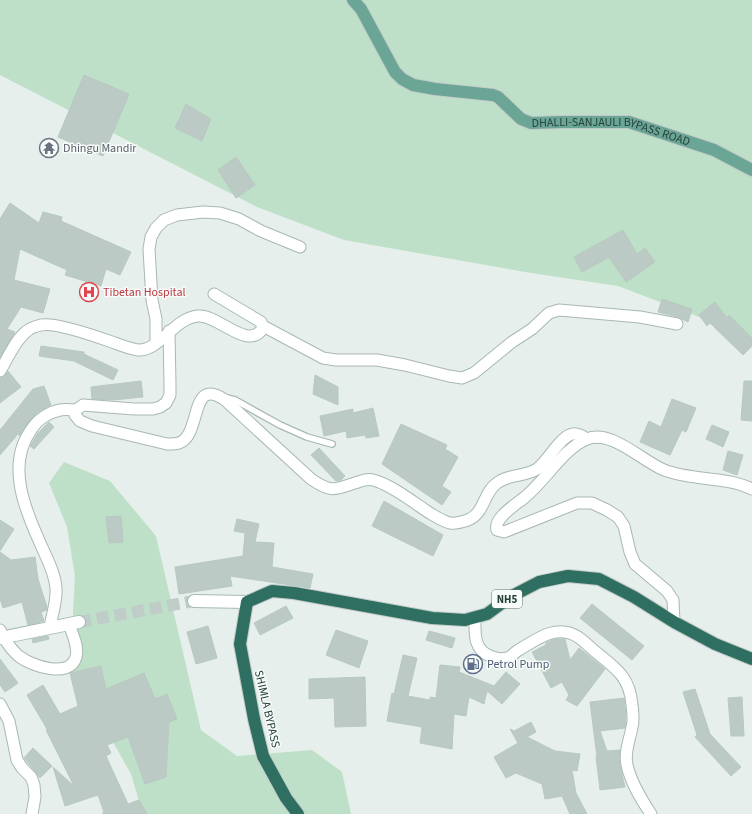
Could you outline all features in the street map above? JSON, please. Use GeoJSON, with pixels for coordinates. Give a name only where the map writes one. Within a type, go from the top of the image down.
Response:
{"type":"FeatureCollection","features":[{"type":"Feature","properties":{"kind":"highway","name":"NH5"},"geometry":{"type":"LineString","coordinates":[[247,602],[272,591],[294,593],[432,618],[465,620],[487,614],[510,597],[539,582],[568,576],[599,579],[634,597],[674,622],[715,644],[752,659]]}},
{"type":"Feature","properties":{"kind":"highway","name":"SHIMLA BYPASS"},"geometry":{"type":"LineString","coordinates":[[247,602],[240,644],[254,719],[263,756],[286,798],[298,814]]}},
{"type":"Feature","properties":{"kind":"main road","name":"DHALLI-SANJAULI BYPASS ROAD"},"geometry":{"type":"LineString","coordinates":[[353,0],[361,9],[395,72],[402,79],[413,85],[435,89],[493,95],[498,97],[520,119],[531,123],[629,122],[714,150],[752,170]]}},
{"type":"Feature","properties":{"kind":"main road"},"geometry":{"type":"LineString","coordinates":[[194,601],[247,602]]}},
{"type":"Feature","properties":{"kind":"main road"},"geometry":{"type":"LineString","coordinates":[[1,635],[74,623]]}},
{"type":"Feature","properties":{"kind":"street"},"geometry":{"type":"LineString","coordinates":[[156,343],[156,319],[152,300],[149,249],[151,237],[156,228],[164,220],[177,215],[203,212],[220,213],[239,219],[261,231],[300,247]]}},
{"type":"Feature","properties":{"kind":"street"},"geometry":{"type":"LineString","coordinates":[[214,294],[261,322],[263,326],[323,358],[344,360],[377,360],[462,378],[474,373],[512,342],[532,329],[549,313],[554,311],[559,310],[640,317],[677,324]]}},
{"type":"Feature","properties":{"kind":"street"},"geometry":{"type":"LineString","coordinates":[[0,371],[18,341],[28,330],[42,325],[59,326],[138,350],[148,349],[182,321],[198,316],[206,317],[241,334],[249,336],[256,336],[261,332],[263,326]]}},
{"type":"Feature","properties":{"kind":"street"},"geometry":{"type":"LineString","coordinates":[[50,628],[56,589],[51,568],[36,535],[22,498],[18,471],[24,439],[37,422],[49,414],[61,410],[76,410],[78,407],[83,405],[153,409],[166,403],[170,395],[169,331]]}},
{"type":"Feature","properties":{"kind":"street"},"geometry":{"type":"LineString","coordinates":[[76,410],[75,415],[80,420],[92,426],[167,444],[179,443],[186,438],[191,431],[197,408],[203,396],[208,394],[217,394],[311,479],[321,486],[329,489],[338,489],[372,479],[385,485],[438,518],[456,523],[476,516],[490,491],[497,483],[505,479],[536,470],[546,461],[565,438],[573,434],[616,442],[663,470],[682,476],[736,483],[752,489]]}},
{"type":"Feature","properties":{"kind":"street"},"geometry":{"type":"LineString","coordinates":[[588,438],[576,445],[529,494],[507,511],[497,523],[497,530],[504,532],[511,530],[577,503],[592,503],[607,510],[618,517],[624,526],[630,552],[636,564],[667,591],[673,600],[674,622]]}},
{"type":"Feature","properties":{"kind":"street"},"geometry":{"type":"LineString","coordinates":[[475,617],[475,639],[478,647],[484,654],[496,659],[507,658],[541,636],[553,632],[563,632],[577,637],[624,676],[632,698],[634,717],[633,726],[626,749],[627,764],[638,795],[651,814]]}},
{"type":"Feature","properties":{"kind":"street"},"geometry":{"type":"LineString","coordinates":[[1,635],[19,657],[47,669],[62,669],[72,663],[76,656],[74,623]]}},
{"type":"Feature","properties":{"kind":"street"},"geometry":{"type":"LineString","coordinates":[[0,704],[9,721],[17,760],[34,785],[35,797],[32,814]]}},
{"type":"Feature","properties":{"kind":"lane"},"geometry":{"type":"LineString","coordinates":[[217,394],[234,400],[280,425],[307,437],[332,444]]}},
{"type":"Feature","properties":{"kind":"green space"},"geometry":{"type":"Polygon","coordinates":[[[0,0],[752,0],[752,337],[618,286],[531,273],[344,240],[257,207],[0,75],[0,0]]]}},
{"type":"Feature","properties":{"kind":"green space"},"geometry":{"type":"Polygon","coordinates":[[[64,462],[110,481],[156,536],[201,730],[237,756],[312,750],[342,772],[351,814],[143,814],[131,774],[70,666],[75,576],[67,527],[49,483],[64,462]]]}},
{"type":"Feature","properties":{"kind":"building"},"geometry":{"type":"Polygon","coordinates":[[[84,75],[129,94],[103,156],[58,137],[84,75]]]}},
{"type":"Feature","properties":{"kind":"building"},"geometry":{"type":"Polygon","coordinates":[[[186,104],[211,119],[202,141],[175,128],[186,104]]]}},
{"type":"Feature","properties":{"kind":"building"},"geometry":{"type":"Polygon","coordinates":[[[236,157],[255,185],[236,198],[218,170],[236,157]]]}},
{"type":"Feature","properties":{"kind":"building"},"geometry":{"type":"Polygon","coordinates":[[[10,203],[39,223],[43,212],[62,217],[61,221],[131,252],[120,275],[106,269],[101,286],[65,275],[67,270],[20,249],[14,280],[50,289],[43,313],[21,307],[7,329],[15,332],[0,357],[0,219],[10,203]]]}},
{"type":"Feature","properties":{"kind":"building"},"geometry":{"type":"Polygon","coordinates":[[[623,230],[637,254],[645,248],[655,262],[626,282],[609,257],[582,272],[574,257],[623,230]]]}},
{"type":"Feature","properties":{"kind":"building"},"geometry":{"type":"Polygon","coordinates":[[[662,299],[692,309],[688,322],[678,317],[658,312],[662,299]]]}},
{"type":"Feature","properties":{"kind":"building"},"geometry":{"type":"Polygon","coordinates":[[[715,302],[727,318],[729,315],[752,338],[752,346],[743,355],[710,323],[707,326],[699,315],[715,302]]]}},
{"type":"Feature","properties":{"kind":"building"},"geometry":{"type":"Polygon","coordinates":[[[41,346],[84,352],[84,354],[118,370],[113,380],[74,361],[39,356],[41,346]]]}},
{"type":"Feature","properties":{"kind":"building"},"geometry":{"type":"Polygon","coordinates":[[[8,371],[21,387],[0,403],[0,378],[4,377],[8,371]]]}},
{"type":"Feature","properties":{"kind":"building"},"geometry":{"type":"Polygon","coordinates":[[[315,375],[338,387],[338,405],[313,394],[315,375]]]}},
{"type":"Feature","properties":{"kind":"building"},"geometry":{"type":"Polygon","coordinates":[[[141,381],[143,397],[113,400],[92,399],[91,387],[141,381]]]}},
{"type":"Feature","properties":{"kind":"building"},"geometry":{"type":"Polygon","coordinates":[[[744,381],[752,381],[752,421],[741,420],[744,381]]]}},
{"type":"Feature","properties":{"kind":"building"},"geometry":{"type":"Polygon","coordinates":[[[44,386],[51,405],[38,412],[20,436],[18,434],[0,455],[0,430],[33,389],[44,386]]]}},
{"type":"Feature","properties":{"kind":"building"},"geometry":{"type":"Polygon","coordinates":[[[672,399],[696,408],[686,432],[682,430],[670,455],[640,442],[649,421],[661,427],[672,399]]]}},
{"type":"Feature","properties":{"kind":"building"},"geometry":{"type":"Polygon","coordinates":[[[373,408],[379,436],[366,438],[365,435],[347,438],[346,431],[324,436],[320,416],[353,409],[353,413],[373,408]]]}},
{"type":"Feature","properties":{"kind":"building"},"geometry":{"type":"Polygon","coordinates":[[[49,422],[54,427],[34,449],[30,446],[37,434],[49,422]]]}},
{"type":"Feature","properties":{"kind":"building"},"geometry":{"type":"Polygon","coordinates":[[[401,424],[447,445],[445,449],[458,457],[442,486],[451,492],[442,505],[382,464],[401,424]]]}},
{"type":"Feature","properties":{"kind":"building"},"geometry":{"type":"Polygon","coordinates":[[[712,425],[729,432],[723,447],[706,439],[712,425]]]}},
{"type":"Feature","properties":{"kind":"building"},"geometry":{"type":"Polygon","coordinates":[[[319,448],[345,476],[341,480],[336,481],[311,455],[319,448]]]}},
{"type":"Feature","properties":{"kind":"building"},"geometry":{"type":"Polygon","coordinates":[[[728,451],[743,455],[737,475],[723,470],[728,451]]]}},
{"type":"Feature","properties":{"kind":"building"},"geometry":{"type":"Polygon","coordinates":[[[384,501],[443,535],[433,556],[372,526],[384,501]]]}},
{"type":"Feature","properties":{"kind":"building"},"geometry":{"type":"Polygon","coordinates":[[[121,516],[123,542],[109,543],[106,517],[121,516]]]}},
{"type":"Feature","properties":{"kind":"building"},"geometry":{"type":"Polygon","coordinates":[[[237,519],[259,524],[255,542],[274,543],[272,567],[313,574],[310,588],[230,576],[232,586],[179,594],[175,567],[243,556],[245,533],[234,531],[237,519]]]}},
{"type":"Feature","properties":{"kind":"building"},"geometry":{"type":"Polygon","coordinates":[[[0,520],[14,529],[0,551],[0,520]]]}},
{"type":"Feature","properties":{"kind":"building"},"geometry":{"type":"Polygon","coordinates":[[[0,552],[11,560],[35,557],[38,579],[47,607],[47,610],[41,612],[44,621],[28,625],[22,602],[3,608],[0,599],[0,552]]]}},
{"type":"Feature","properties":{"kind":"building"},"geometry":{"type":"Polygon","coordinates":[[[592,604],[644,646],[632,660],[580,618],[592,604]]]}},
{"type":"Feature","properties":{"kind":"building"},"geometry":{"type":"Polygon","coordinates":[[[286,606],[293,618],[260,635],[254,623],[286,606]]]}},
{"type":"Feature","properties":{"kind":"building"},"geometry":{"type":"Polygon","coordinates":[[[208,626],[217,658],[196,664],[187,632],[208,626]]]}},
{"type":"Feature","properties":{"kind":"building"},"geometry":{"type":"Polygon","coordinates":[[[336,630],[368,641],[359,668],[326,655],[336,630]]]}},
{"type":"Feature","properties":{"kind":"building"},"geometry":{"type":"Polygon","coordinates":[[[429,631],[455,638],[452,648],[426,640],[429,631]]]}},
{"type":"Feature","properties":{"kind":"building"},"geometry":{"type":"Polygon","coordinates":[[[48,636],[49,639],[33,643],[32,639],[48,636]]]}},
{"type":"Feature","properties":{"kind":"building"},"geometry":{"type":"Polygon","coordinates":[[[555,639],[565,639],[570,660],[579,648],[605,669],[577,706],[566,700],[569,695],[562,682],[551,688],[532,652],[555,639]]]}},
{"type":"Feature","properties":{"kind":"building"},"geometry":{"type":"Polygon","coordinates":[[[403,655],[417,658],[408,696],[430,700],[430,697],[436,698],[440,665],[460,667],[459,672],[494,686],[506,672],[520,684],[502,704],[487,691],[484,704],[469,697],[466,716],[454,714],[452,749],[420,743],[422,727],[387,721],[392,693],[394,694],[403,655]]]}},
{"type":"Feature","properties":{"kind":"building"},"geometry":{"type":"Polygon","coordinates":[[[0,659],[18,683],[5,692],[0,685],[0,659]]]}},
{"type":"Feature","properties":{"kind":"building"},"geometry":{"type":"Polygon","coordinates":[[[101,666],[106,689],[144,673],[155,699],[167,694],[177,719],[169,722],[166,777],[145,784],[128,737],[107,745],[111,753],[106,756],[128,804],[139,800],[147,814],[103,814],[104,812],[98,795],[65,806],[53,767],[74,786],[46,730],[47,729],[27,695],[43,685],[60,714],[78,706],[70,673],[101,666]]]}},
{"type":"Feature","properties":{"kind":"building"},"geometry":{"type":"Polygon","coordinates":[[[365,677],[366,726],[335,727],[334,698],[309,699],[309,679],[365,677]]]}},
{"type":"Feature","properties":{"kind":"building"},"geometry":{"type":"Polygon","coordinates":[[[695,689],[710,734],[741,767],[731,776],[695,737],[697,735],[683,692],[695,689]]]}},
{"type":"Feature","properties":{"kind":"building"},"geometry":{"type":"Polygon","coordinates":[[[742,697],[744,736],[731,736],[728,698],[742,697]]]}},
{"type":"Feature","properties":{"kind":"building"},"geometry":{"type":"Polygon","coordinates":[[[624,698],[626,716],[625,728],[600,731],[607,751],[620,750],[620,766],[625,787],[600,790],[590,702],[624,698]]]}},
{"type":"Feature","properties":{"kind":"building"},"geometry":{"type":"Polygon","coordinates":[[[531,722],[536,732],[527,737],[555,751],[580,754],[577,771],[572,770],[576,793],[587,814],[570,814],[562,796],[545,799],[542,784],[516,773],[506,778],[494,757],[518,743],[510,729],[514,731],[531,722]]]}},
{"type":"Feature","properties":{"kind":"building"},"geometry":{"type":"Polygon","coordinates":[[[33,748],[52,766],[40,778],[24,758],[33,748]]]}},
{"type":"Feature","properties":{"kind":"tunnel"},"geometry":{"type":"LineString","coordinates":[[79,622],[194,601]]}},
{"type":"Feature","properties":{"kind":"place","name":"Dhingu Mandir"},"geometry":{"type":"Point","coordinates":[49,148]}},
{"type":"Feature","properties":{"kind":"place","name":"Tibetan Hospital"},"geometry":{"type":"Point","coordinates":[89,292]}},
{"type":"Feature","properties":{"kind":"place","name":"Petrol Pump"},"geometry":{"type":"Point","coordinates":[473,664]}}]}
